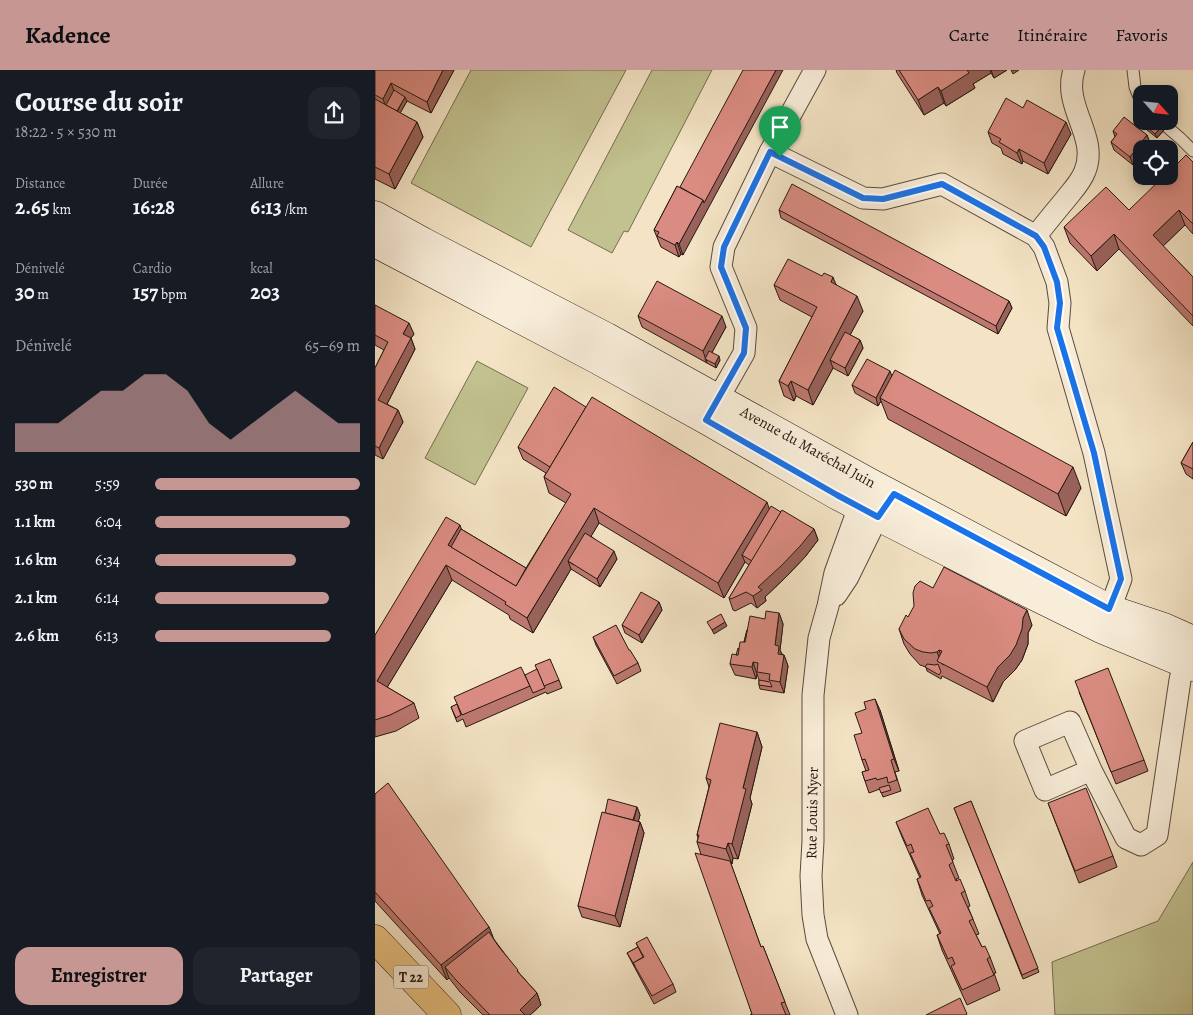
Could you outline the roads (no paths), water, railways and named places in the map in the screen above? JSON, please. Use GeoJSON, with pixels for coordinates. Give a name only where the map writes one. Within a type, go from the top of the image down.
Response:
{"type":"FeatureCollection","features":[{"type":"Feature","properties":{"kind":"main road","name":"Avenue du Maréchal Juin"},"geometry":{"type":"LineString","coordinates":[[375,215],[607,336],[837,495],[868,501],[1027,593],[1101,629],[1190,652]]}},
{"type":"Feature","properties":{"kind":"main road","name":"Avenue du Maréchal Juin"},"geometry":{"type":"LineString","coordinates":[[375,242],[594,358],[712,409]]}},
{"type":"Feature","properties":{"kind":"main road","name":"Avenue du Maréchal Juin"},"geometry":{"type":"LineString","coordinates":[[868,501],[894,494],[1109,609],[1164,627],[1190,652]]}},
{"type":"Feature","properties":{"kind":"main road","name":"T 22"},"geometry":{"type":"LineString","coordinates":[[375,940],[447,1015]]}},
{"type":"Feature","properties":{"kind":"street"},"geometry":{"type":"LineString","coordinates":[[712,409],[744,353],[746,328],[721,267],[724,247],[770,152],[815,70]]}},
{"type":"Feature","properties":{"kind":"street"},"geometry":{"type":"LineString","coordinates":[[1036,236],[1079,184],[1089,157],[1089,144],[1076,111],[1071,88],[1074,70]]}},
{"type":"Feature","properties":{"kind":"street"},"geometry":{"type":"LineString","coordinates":[[770,152],[863,198],[883,199],[942,184],[1036,236],[1044,247],[1057,282],[1060,303],[1057,328],[1094,453],[1121,579],[1109,609]]}},
{"type":"Feature","properties":{"kind":"street","name":"Rue Louis Nyer"},"geometry":{"type":"LineString","coordinates":[[847,1015],[817,939],[813,915],[811,876],[813,841],[813,695],[819,638],[835,573],[868,501]]}},
{"type":"Feature","properties":{"kind":"street"},"geometry":{"type":"LineString","coordinates":[[1091,770],[1126,838],[1141,845],[1157,835],[1180,680],[1190,652]]}},
{"type":"Feature","properties":{"kind":"lane"},"geometry":{"type":"LineString","coordinates":[[1133,70],[1135,85]]}},
{"type":"Feature","properties":{"kind":"lane"},"geometry":{"type":"LineString","coordinates":[[1171,130],[1193,151]]}}]}
